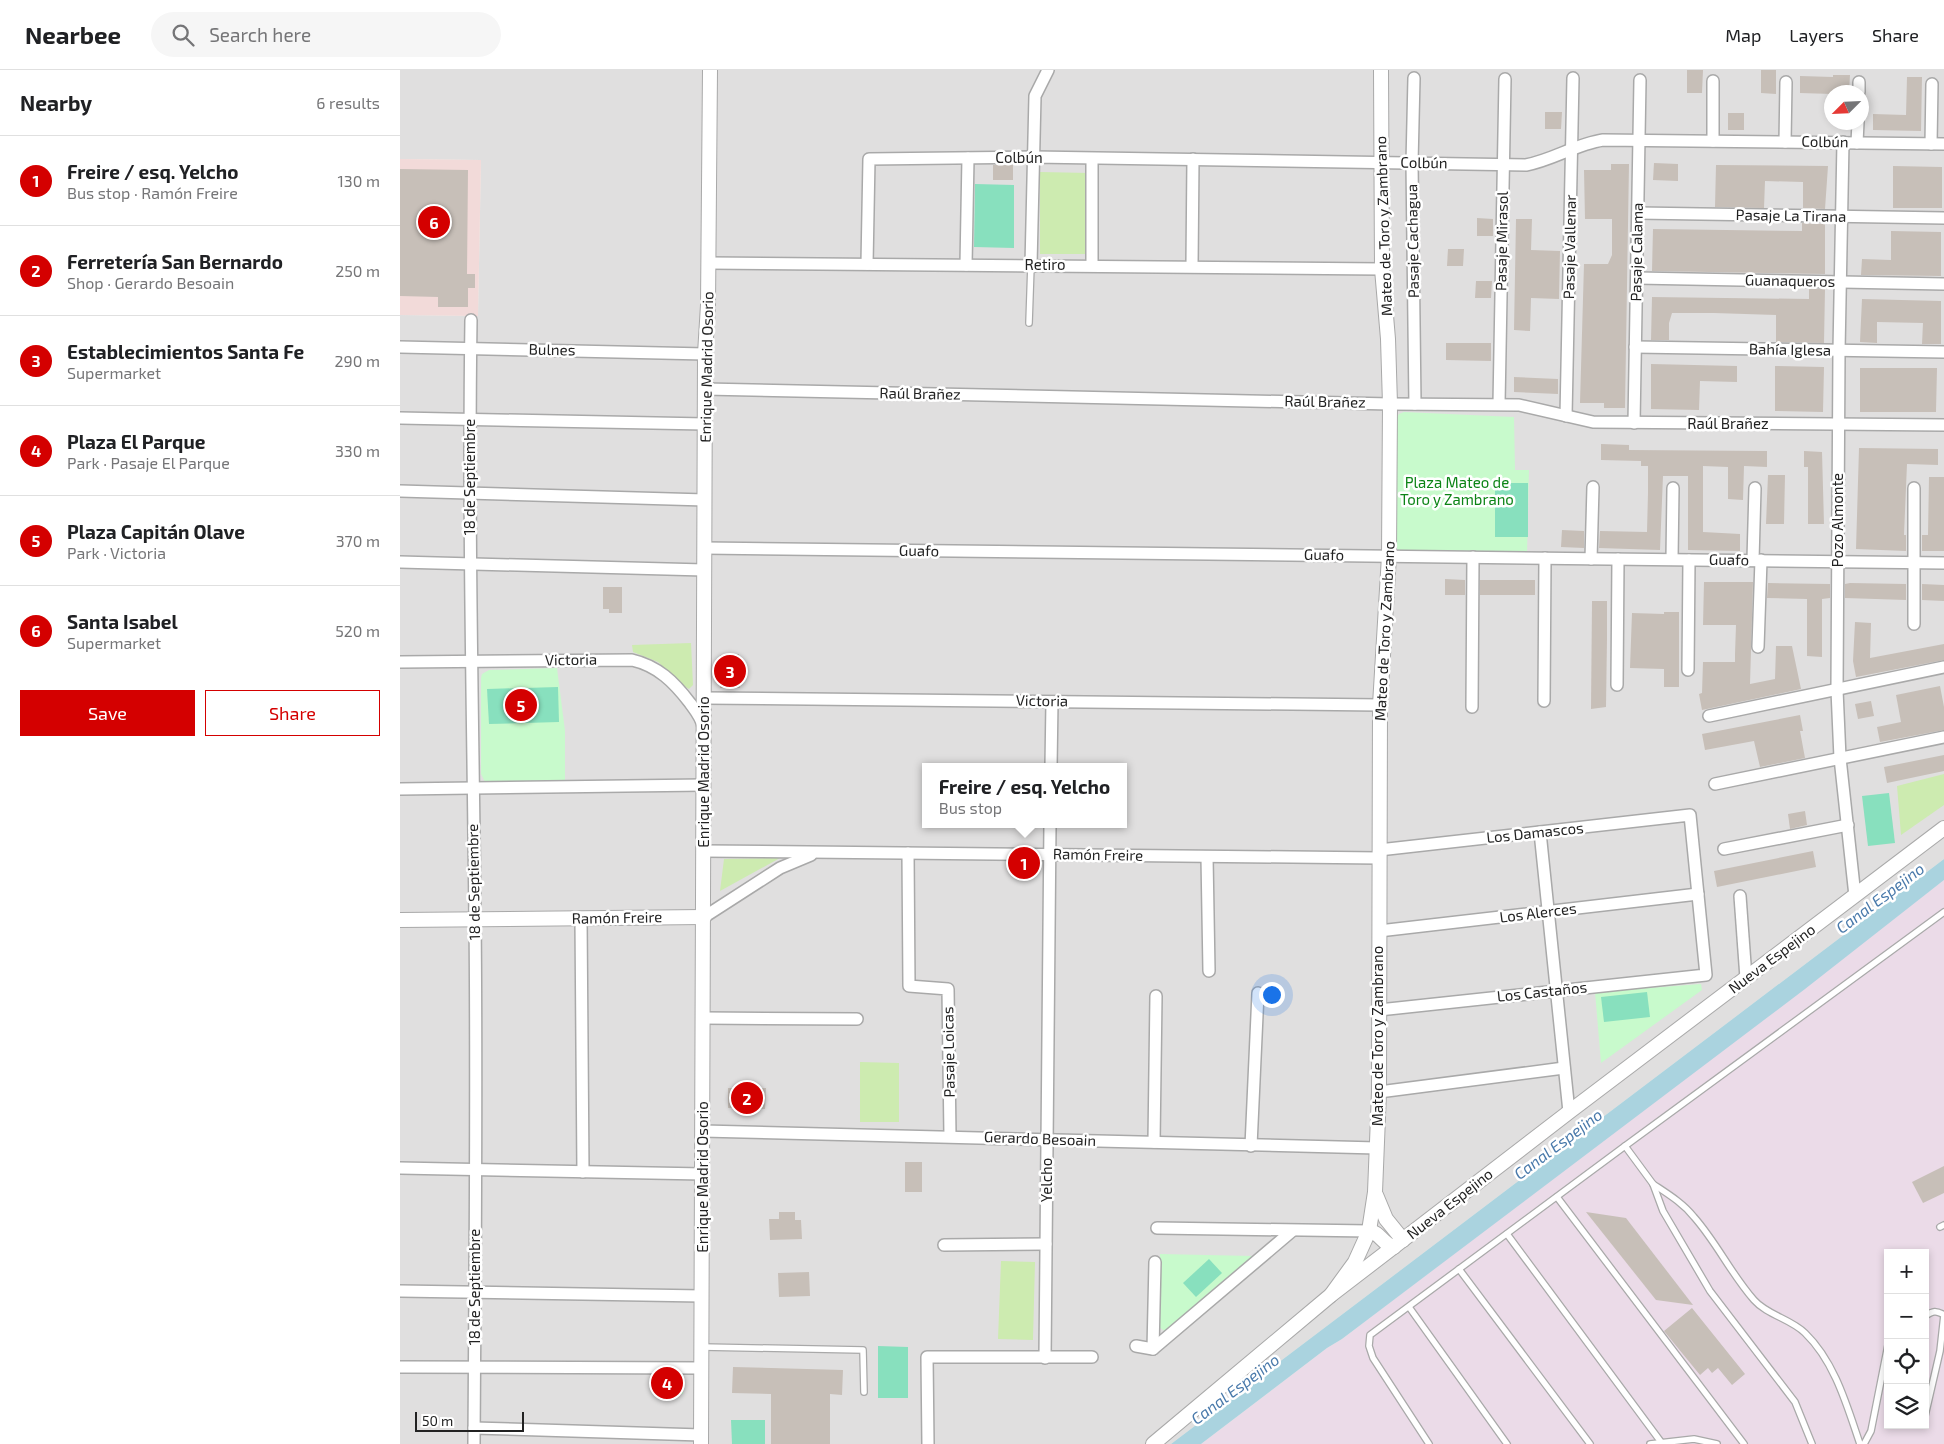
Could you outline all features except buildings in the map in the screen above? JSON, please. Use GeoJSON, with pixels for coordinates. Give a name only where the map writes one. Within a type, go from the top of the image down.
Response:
{"type":"FeatureCollection","features":[{"type":"Feature","properties":{"kind":"street","name":"Enrique Madrid Osorio"},"geometry":{"type":"LineString","coordinates":[[701,1440],[704,917],[704,389],[709,263],[710,70]]}},
{"type":"Feature","properties":{"kind":"street"},"geometry":{"type":"LineString","coordinates":[[1031,265],[1035,96],[1048,70]]}},
{"type":"Feature","properties":{"kind":"street","name":"Mateo de Toro y Zambrano"},"geometry":{"type":"LineString","coordinates":[[1331,1295],[1355,1262],[1369,1231],[1375,1192],[1377,1148],[1379,1092],[1380,705],[1389,556],[1390,404],[1388,340],[1382,269],[1381,70]]}},
{"type":"Feature","properties":{"kind":"street","name":"Pasaje Cachagua"},"geometry":{"type":"LineString","coordinates":[[1414,78],[1412,163],[1415,404]]}},
{"type":"Feature","properties":{"kind":"street","name":"Pasaje Vallenar"},"geometry":{"type":"LineString","coordinates":[[1566,416],[1573,78]]}},
{"type":"Feature","properties":{"kind":"street","name":"Pasaje Mirasol"},"geometry":{"type":"LineString","coordinates":[[1499,404],[1505,79]]}},
{"type":"Feature","properties":{"kind":"street","name":"Pasaje Calama"},"geometry":{"type":"LineString","coordinates":[[1634,423],[1640,80]]}},
{"type":"Feature","properties":{"kind":"street"},"geometry":{"type":"LineString","coordinates":[[1712,141],[1713,81]]}},
{"type":"Feature","properties":{"kind":"street"},"geometry":{"type":"LineString","coordinates":[[1785,142],[1786,82]]}},
{"type":"Feature","properties":{"kind":"street"},"geometry":{"type":"LineString","coordinates":[[1931,144],[1932,84]]}},
{"type":"Feature","properties":{"kind":"street"},"geometry":{"type":"LineString","coordinates":[[1857,142],[1858,130]]}},
{"type":"Feature","properties":{"kind":"street","name":"Colbún"},"geometry":{"type":"LineString","coordinates":[[867,264],[870,159],[1034,157],[1504,165],[1533,164],[1572,149],[1603,140],[1944,144]]}},
{"type":"Feature","properties":{"kind":"street","name":"Pozo Almonte"},"geometry":{"type":"LineString","coordinates":[[1843,142],[1836,690],[1840,758],[1855,896]]}},
{"type":"Feature","properties":{"kind":"street"},"geometry":{"type":"LineString","coordinates":[[966,264],[968,158]]}},
{"type":"Feature","properties":{"kind":"street"},"geometry":{"type":"LineString","coordinates":[[1092,159],[1092,266]]}},
{"type":"Feature","properties":{"kind":"street"},"geometry":{"type":"LineString","coordinates":[[1192,266],[1193,159]]}},
{"type":"Feature","properties":{"kind":"street","name":"Pasaje La Tirana"},"geometry":{"type":"LineString","coordinates":[[1638,213],[1944,218]]}},
{"type":"Feature","properties":{"kind":"street","name":"Retiro"},"geometry":{"type":"LineString","coordinates":[[709,263],[1382,269]]}},
{"type":"Feature","properties":{"kind":"street","name":"Guanaqueros"},"geometry":{"type":"LineString","coordinates":[[1637,278],[1944,284]]}},
{"type":"Feature","properties":{"kind":"street","name":"18 de Septiembre"},"geometry":{"type":"LineString","coordinates":[[471,320],[470,564],[473,662],[475,920],[474,1444]]}},
{"type":"Feature","properties":{"kind":"street","name":"Bulnes"},"geometry":{"type":"LineString","coordinates":[[400,347],[705,354]]}},
{"type":"Feature","properties":{"kind":"street","name":"Bahía Iglesa"},"geometry":{"type":"LineString","coordinates":[[1635,347],[1944,352]]}},
{"type":"Feature","properties":{"kind":"street","name":"Raúl Brañez"},"geometry":{"type":"LineString","coordinates":[[704,389],[1390,404],[1499,404],[1535,407],[1593,422],[1944,425]]}},
{"type":"Feature","properties":{"kind":"street"},"geometry":{"type":"LineString","coordinates":[[400,418],[705,424]]}},
{"type":"Feature","properties":{"kind":"street"},"geometry":{"type":"LineString","coordinates":[[1591,558],[1593,487]]}},
{"type":"Feature","properties":{"kind":"street"},"geometry":{"type":"LineString","coordinates":[[1672,559],[1673,488]]}},
{"type":"Feature","properties":{"kind":"street"},"geometry":{"type":"LineString","coordinates":[[1755,488],[1758,647]]}},
{"type":"Feature","properties":{"kind":"street"},"geometry":{"type":"LineString","coordinates":[[1914,488],[1914,624]]}},
{"type":"Feature","properties":{"kind":"street"},"geometry":{"type":"LineString","coordinates":[[400,491],[704,500]]}},
{"type":"Feature","properties":{"kind":"street","name":"Guafo"},"geometry":{"type":"LineString","coordinates":[[704,548],[1944,563]]}},
{"type":"Feature","properties":{"kind":"street"},"geometry":{"type":"LineString","coordinates":[[1472,707],[1473,557]]}},
{"type":"Feature","properties":{"kind":"street"},"geometry":{"type":"LineString","coordinates":[[1544,701],[1545,558]]}},
{"type":"Feature","properties":{"kind":"street"},"geometry":{"type":"LineString","coordinates":[[1617,685],[1618,559]]}},
{"type":"Feature","properties":{"kind":"street"},"geometry":{"type":"LineString","coordinates":[[1688,670],[1689,560]]}},
{"type":"Feature","properties":{"kind":"street"},"geometry":{"type":"LineString","coordinates":[[400,562],[704,570]]}},
{"type":"Feature","properties":{"kind":"street","name":"Victoria"},"geometry":{"type":"LineString","coordinates":[[400,662],[616,659],[643,663],[664,674],[685,696],[702,722],[704,736]]}},
{"type":"Feature","properties":{"kind":"street"},"geometry":{"type":"LineString","coordinates":[[1709,716],[1944,667]]}},
{"type":"Feature","properties":{"kind":"street","name":"Victoria"},"geometry":{"type":"LineString","coordinates":[[704,698],[1380,705]]}},
{"type":"Feature","properties":{"kind":"street"},"geometry":{"type":"LineString","coordinates":[[1051,763],[1052,702]]}},
{"type":"Feature","properties":{"kind":"street"},"geometry":{"type":"LineString","coordinates":[[1715,784],[1944,737]]}},
{"type":"Feature","properties":{"kind":"street"},"geometry":{"type":"LineString","coordinates":[[400,789],[704,785]]}},
{"type":"Feature","properties":{"kind":"street","name":"Los Damascos"},"geometry":{"type":"LineString","coordinates":[[1379,854],[1540,832],[1690,816],[1698,894]]}},
{"type":"Feature","properties":{"kind":"street"},"geometry":{"type":"LineString","coordinates":[[1724,849],[1848,825]]}},
{"type":"Feature","properties":{"kind":"street","name":"Yelcho"},"geometry":{"type":"LineString","coordinates":[[1045,1358],[1050,828]]}},
{"type":"Feature","properties":{"kind":"street","name":"Nueva Espejino"},"geometry":{"type":"LineString","coordinates":[[1153,1444],[1331,1295],[1944,828]]}},
{"type":"Feature","properties":{"kind":"street"},"geometry":{"type":"LineString","coordinates":[[1540,832],[1569,1112]]}},
{"type":"Feature","properties":{"kind":"street","name":"Ramón Freire"},"geometry":{"type":"LineString","coordinates":[[704,851],[1207,856],[1379,854]]}},
{"type":"Feature","properties":{"kind":"street","name":"Ramón Freire"},"geometry":{"type":"LineString","coordinates":[[400,920],[704,917],[780,868],[817,853]]}},
{"type":"Feature","properties":{"kind":"street","name":"Pasaje Loicas"},"geometry":{"type":"LineString","coordinates":[[908,853],[909,986],[948,990],[950,1136]]}},
{"type":"Feature","properties":{"kind":"street"},"geometry":{"type":"LineString","coordinates":[[1207,856],[1209,971]]}},
{"type":"Feature","properties":{"kind":"street","name":"Los Alerces"},"geometry":{"type":"LineString","coordinates":[[1379,931],[1698,894]]}},
{"type":"Feature","properties":{"kind":"street","name":"Los Castaños"},"geometry":{"type":"LineString","coordinates":[[1379,1010],[1706,975],[1698,894]]}},
{"type":"Feature","properties":{"kind":"street"},"geometry":{"type":"LineString","coordinates":[[1740,896],[1746,978]]}},
{"type":"Feature","properties":{"kind":"street"},"geometry":{"type":"LineString","coordinates":[[581,918],[583,1172]]}},
{"type":"Feature","properties":{"kind":"street"},"geometry":{"type":"LineString","coordinates":[[1251,1146],[1258,993]]}},
{"type":"Feature","properties":{"kind":"street"},"geometry":{"type":"LineString","coordinates":[[1154,1142],[1156,996]]}},
{"type":"Feature","properties":{"kind":"street"},"geometry":{"type":"LineString","coordinates":[[703,1018],[857,1019]]}},
{"type":"Feature","properties":{"kind":"street"},"geometry":{"type":"LineString","coordinates":[[1379,1092],[1564,1068]]}},
{"type":"Feature","properties":{"kind":"street","name":"Gerardo Besoain"},"geometry":{"type":"LineString","coordinates":[[703,1131],[1377,1148]]}},
{"type":"Feature","properties":{"kind":"street"},"geometry":{"type":"LineString","coordinates":[[400,1168],[702,1174]]}},
{"type":"Feature","properties":{"kind":"street","name":"Mateo de Toro y Zambrano"},"geometry":{"type":"LineString","coordinates":[[1375,1192],[1399,1244]]}},
{"type":"Feature","properties":{"kind":"street"},"geometry":{"type":"LineString","coordinates":[[1157,1228],[1369,1231],[1374,1232],[1385,1244],[1399,1244]]}},
{"type":"Feature","properties":{"kind":"street"},"geometry":{"type":"LineString","coordinates":[[1136,1346],[1153,1348],[1292,1230]]}},
{"type":"Feature","properties":{"kind":"street"},"geometry":{"type":"LineString","coordinates":[[944,1245],[1046,1244]]}},
{"type":"Feature","properties":{"kind":"street"},"geometry":{"type":"LineString","coordinates":[[1153,1348],[1155,1262]]}},
{"type":"Feature","properties":{"kind":"street"},"geometry":{"type":"LineString","coordinates":[[400,1291],[702,1296]]}},
{"type":"Feature","properties":{"kind":"street"},"geometry":{"type":"LineString","coordinates":[[928,1444],[927,1357],[1092,1357]]}},
{"type":"Feature","properties":{"kind":"street"},"geometry":{"type":"LineString","coordinates":[[400,1367],[702,1368]]}},
{"type":"Feature","properties":{"kind":"street"},"geometry":{"type":"LineString","coordinates":[[474,1428],[701,1440]]}},
{"type":"Feature","properties":{"kind":"lane"},"geometry":{"type":"LineString","coordinates":[[1029,323],[1031,265]]}},
{"type":"Feature","properties":{"kind":"lane"},"geometry":{"type":"LineString","coordinates":[[1429,1444],[1372,1358],[1369,1346],[1370,1336],[1944,912]]}},
{"type":"Feature","properties":{"kind":"lane"},"geometry":{"type":"LineString","coordinates":[[1625,1146],[1653,1184],[1663,1211],[1710,1291],[1795,1402],[1812,1444]]}},
{"type":"Feature","properties":{"kind":"lane"},"geometry":{"type":"LineString","coordinates":[[1653,1184],[1682,1204],[1694,1216],[1756,1302],[1804,1332],[1827,1360],[1862,1444]]}},
{"type":"Feature","properties":{"kind":"lane"},"geometry":{"type":"LineString","coordinates":[[1557,1197],[1744,1444]]}},
{"type":"Feature","properties":{"kind":"lane"},"geometry":{"type":"LineString","coordinates":[[1507,1234],[1661,1442]]}},
{"type":"Feature","properties":{"kind":"lane"},"geometry":{"type":"LineString","coordinates":[[1459,1269],[1590,1444]]}},
{"type":"Feature","properties":{"kind":"lane"},"geometry":{"type":"LineString","coordinates":[[1409,1307],[1507,1444]]}},
{"type":"Feature","properties":{"kind":"lane"},"geometry":{"type":"LineString","coordinates":[[1929,1314],[1938,1311],[1944,1315],[1940,1350],[1929,1398]]}},
{"type":"Feature","properties":{"kind":"lane"},"geometry":{"type":"LineString","coordinates":[[702,1347],[863,1350],[864,1392]]}},
{"type":"Feature","properties":{"kind":"lane"},"geometry":{"type":"LineString","coordinates":[[1862,1444],[1871,1431],[1884,1366]]}},
{"type":"Feature","properties":{"kind":"lane"},"geometry":{"type":"LineString","coordinates":[[1650,1444],[1694,1440],[1717,1444]]}},
{"type":"Feature","properties":{"kind":"shaded area"},"geometry":{"type":"Polygon","coordinates":[[[400,70],[1944,70],[1944,859],[1171,1444],[400,1444],[400,315],[478,316],[481,160],[400,159],[400,70]]]}},
{"type":"Feature","properties":{"kind":"shaded area"},"geometry":{"type":"Polygon","coordinates":[[[400,159],[481,160],[478,316],[400,315],[400,159]]]}},
{"type":"Feature","properties":{"kind":"shaded area"},"geometry":{"type":"Polygon","coordinates":[[[1944,880],[1944,1444],[1201,1444],[1327,1348],[1342,1339],[1944,880]]]}},
{"type":"Feature","properties":{"kind":"green space"},"geometry":{"type":"Polygon","coordinates":[[[1040,172],[1090,173],[1090,254],[1040,254],[1040,172]]]}},
{"type":"Feature","properties":{"kind":"green space"},"geometry":{"type":"Polygon","coordinates":[[[975,184],[1014,185],[1014,248],[974,247],[975,184]]]}},
{"type":"Feature","properties":{"kind":"green space","name":"Plaza Mateo de Toro y Zambrano"},"geometry":{"type":"Polygon","coordinates":[[[1404,412],[1514,417],[1515,470],[1529,470],[1527,554],[1399,551],[1395,546],[1396,419],[1399,414],[1404,412]]]}},
{"type":"Feature","properties":{"kind":"green space"},"geometry":{"type":"Polygon","coordinates":[[[1495,483],[1528,483],[1528,537],[1495,537],[1495,483]]]}},
{"type":"Feature","properties":{"kind":"green space"},"geometry":{"type":"Polygon","coordinates":[[[691,643],[693,685],[689,689],[658,662],[633,652],[632,645],[691,643]]]}},
{"type":"Feature","properties":{"kind":"green space"},"geometry":{"type":"Polygon","coordinates":[[[557,668],[565,731],[565,784],[485,782],[481,774],[482,674],[489,670],[557,668]]]}},
{"type":"Feature","properties":{"kind":"green space"},"geometry":{"type":"Polygon","coordinates":[[[558,687],[559,722],[489,724],[487,689],[558,687]]]}},
{"type":"Feature","properties":{"kind":"green space"},"geometry":{"type":"Polygon","coordinates":[[[1944,774],[1944,805],[1901,835],[1897,786],[1944,774]]]}},
{"type":"Feature","properties":{"kind":"green space"},"geometry":{"type":"Polygon","coordinates":[[[1889,793],[1895,843],[1868,846],[1862,796],[1889,793]]]}},
{"type":"Feature","properties":{"kind":"green space"},"geometry":{"type":"Polygon","coordinates":[[[780,858],[720,891],[724,859],[780,858]]]}},
{"type":"Feature","properties":{"kind":"green space"},"geometry":{"type":"Polygon","coordinates":[[[1701,984],[1702,990],[1601,1063],[1595,992],[1701,984]]]}},
{"type":"Feature","properties":{"kind":"green space"},"geometry":{"type":"Polygon","coordinates":[[[1647,992],[1650,1017],[1604,1022],[1601,997],[1647,992]]]}},
{"type":"Feature","properties":{"kind":"green space"},"geometry":{"type":"Polygon","coordinates":[[[860,1062],[899,1063],[899,1122],[860,1122],[860,1062]]]}},
{"type":"Feature","properties":{"kind":"green space"},"geometry":{"type":"Polygon","coordinates":[[[1160,1254],[1253,1256],[1166,1332],[1159,1327],[1160,1254]]]}},
{"type":"Feature","properties":{"kind":"green space"},"geometry":{"type":"Polygon","coordinates":[[[1209,1259],[1222,1273],[1196,1297],[1183,1283],[1209,1259]]]}},
{"type":"Feature","properties":{"kind":"green space"},"geometry":{"type":"Polygon","coordinates":[[[1001,1261],[1035,1262],[1033,1340],[998,1339],[1001,1261]]]}},
{"type":"Feature","properties":{"kind":"green space"},"geometry":{"type":"Polygon","coordinates":[[[878,1346],[908,1347],[908,1398],[878,1398],[878,1346]]]}},
{"type":"Feature","properties":{"kind":"green space"},"geometry":{"type":"Polygon","coordinates":[[[652,1372],[683,1373],[683,1394],[652,1393],[652,1372]]]}},
{"type":"Feature","properties":{"kind":"green space"},"geometry":{"type":"Polygon","coordinates":[[[731,1420],[765,1420],[765,1444],[732,1444],[731,1420]]]}},
{"type":"Feature","properties":{"kind":"water"},"geometry":{"type":"Polygon","coordinates":[[[1944,859],[1944,880],[1805,989],[1201,1444],[1171,1444],[1944,859]]]}},
{"type":"Feature","properties":{"kind":"place","name":"Santa Isabel"},"geometry":{"type":"Point","coordinates":[434,222]}},
{"type":"Feature","properties":{"kind":"place","name":"Establecimientos Santa Fe"},"geometry":{"type":"Point","coordinates":[730,671]}},
{"type":"Feature","properties":{"kind":"place","name":"Plaza Capitán Olave"},"geometry":{"type":"Point","coordinates":[521,705]}},
{"type":"Feature","properties":{"kind":"place","name":"Freire / esq. Yelcho"},"geometry":{"type":"Point","coordinates":[1024,863]}},
{"type":"Feature","properties":{"kind":"place","name":"Ferretería San Bernardo"},"geometry":{"type":"Point","coordinates":[747,1098]}},
{"type":"Feature","properties":{"kind":"place","name":"Plaza El Parque"},"geometry":{"type":"Point","coordinates":[667,1383]}},
{"type":"Feature","properties":{"kind":"water label","name":"Canal Espejino"},"geometry":{"type":"Point","coordinates":[1880,898]}},
{"type":"Feature","properties":{"kind":"water label","name":"Canal Espejino"},"geometry":{"type":"Point","coordinates":[1558,1144]}},
{"type":"Feature","properties":{"kind":"water label","name":"Canal Espejino"},"geometry":{"type":"Point","coordinates":[1235,1389]}}]}
